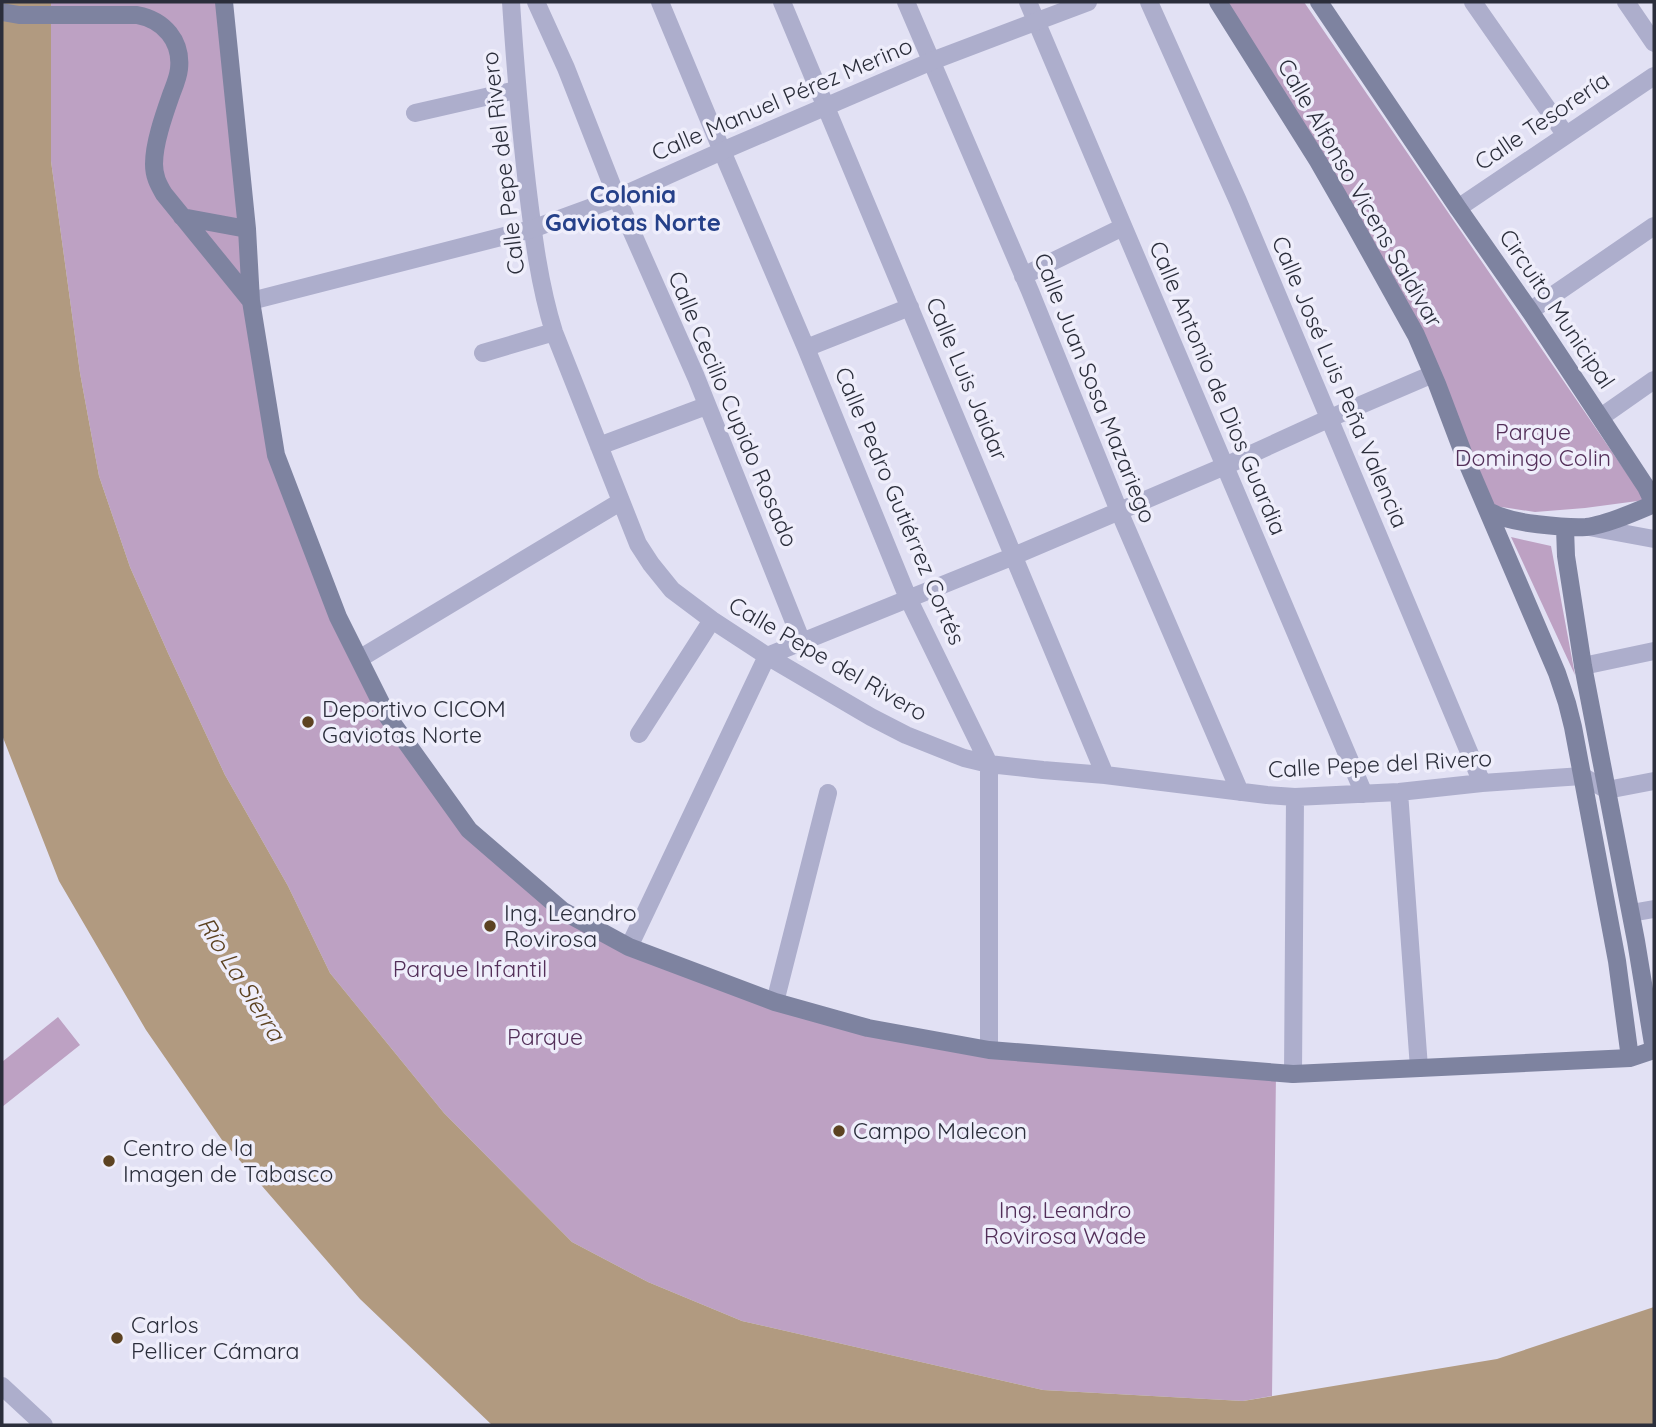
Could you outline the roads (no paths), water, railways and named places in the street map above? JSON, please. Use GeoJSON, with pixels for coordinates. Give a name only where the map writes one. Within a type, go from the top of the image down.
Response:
{"type":"FeatureCollection","features":[{"type":"Feature","properties":{"kind":"main road"},"geometry":{"type":"LineString","coordinates":[[224,2],[247,229],[251,300],[276,455],[338,617],[388,717],[468,830],[563,911],[629,947],[775,1002],[868,1028],[989,1050],[1293,1074],[1630,1058],[1654,1050],[1631,914],[1583,666],[1566,555],[1565,528]]}},
{"type":"Feature","properties":{"kind":"main road","name":"Calle Alfonso Vicens Saldivar"},"geometry":{"type":"LineString","coordinates":[[1218,2],[1353,222],[1410,324],[1563,689],[1573,727],[1617,961],[1630,1058]]}},
{"type":"Feature","properties":{"kind":"main road","name":"Circuito Municipal"},"geometry":{"type":"LineString","coordinates":[[1319,2],[1601,417],[1654,504],[1589,527],[1565,528],[1520,522],[1488,511]]}},
{"type":"Feature","properties":{"kind":"main road"},"geometry":{"type":"LineString","coordinates":[[2,12],[19,15],[121,15],[148,18],[168,31],[176,43],[179,72],[155,155],[156,180],[182,217],[251,300]]}},
{"type":"Feature","properties":{"kind":"main road"},"geometry":{"type":"LineString","coordinates":[[182,217],[247,229]]}},
{"type":"Feature","properties":{"kind":"street","name":"Calle Pepe del Rivero"},"geometry":{"type":"LineString","coordinates":[[511,2],[516,90],[532,229],[548,314],[638,544],[650,564],[672,590],[712,620],[767,656],[906,736],[964,758],[989,764],[1295,797],[1399,792],[1582,776]]}},
{"type":"Feature","properties":{"kind":"street","name":"Calle Cecilio Cupido Rosado"},"geometry":{"type":"LineString","coordinates":[[536,2],[566,68],[617,198],[696,377],[802,642]]}},
{"type":"Feature","properties":{"kind":"street","name":"Calle Pedro Gutiérrez Cortés"},"geometry":{"type":"LineString","coordinates":[[660,2],[908,598],[989,764],[989,1050]]}},
{"type":"Feature","properties":{"kind":"street","name":"Calle Luis Jaidar"},"geometry":{"type":"LineString","coordinates":[[782,2],[1105,775]]}},
{"type":"Feature","properties":{"kind":"street","name":"Calle Juan Sosa Mazariego"},"geometry":{"type":"LineString","coordinates":[[906,2],[1240,792]]}},
{"type":"Feature","properties":{"kind":"street","name":"Calle Antonio de Dios Guardia"},"geometry":{"type":"LineString","coordinates":[[1028,2],[1364,794]]}},
{"type":"Feature","properties":{"kind":"street","name":"Calle Manuel Pérez Merino"},"geometry":{"type":"LineString","coordinates":[[251,300],[532,229],[617,198],[932,61],[1088,2]]}},
{"type":"Feature","properties":{"kind":"street","name":"Calle José Luis Peña Valencia"},"geometry":{"type":"LineString","coordinates":[[1149,2],[1238,201],[1482,783]]}},
{"type":"Feature","properties":{"kind":"street"},"geometry":{"type":"LineString","coordinates":[[1473,2],[1565,134]]}},
{"type":"Feature","properties":{"kind":"street"},"geometry":{"type":"LineString","coordinates":[[1626,2],[1654,43]]}},
{"type":"Feature","properties":{"kind":"street","name":"Calle Tesorería"},"geometry":{"type":"LineString","coordinates":[[1458,208],[1654,76]]}},
{"type":"Feature","properties":{"kind":"street"},"geometry":{"type":"LineString","coordinates":[[415,113],[516,90]]}},
{"type":"Feature","properties":{"kind":"street"},"geometry":{"type":"LineString","coordinates":[[1530,311],[1654,226]]}},
{"type":"Feature","properties":{"kind":"street"},"geometry":{"type":"LineString","coordinates":[[1023,276],[1123,227]]}},
{"type":"Feature","properties":{"kind":"street"},"geometry":{"type":"LineString","coordinates":[[806,348],[910,307]]}},
{"type":"Feature","properties":{"kind":"street"},"geometry":{"type":"LineString","coordinates":[[483,352],[554,332]]}},
{"type":"Feature","properties":{"kind":"street"},"geometry":{"type":"LineString","coordinates":[[629,947],[767,656],[1014,556],[1433,374]]}},
{"type":"Feature","properties":{"kind":"street"},"geometry":{"type":"LineString","coordinates":[[1601,417],[1654,380]]}},
{"type":"Feature","properties":{"kind":"street"},"geometry":{"type":"LineString","coordinates":[[599,446],[706,406]]}},
{"type":"Feature","properties":{"kind":"street"},"geometry":{"type":"LineString","coordinates":[[359,659],[620,502]]}},
{"type":"Feature","properties":{"kind":"street"},"geometry":{"type":"LineString","coordinates":[[1589,527],[1654,539]]}},
{"type":"Feature","properties":{"kind":"street"},"geometry":{"type":"LineString","coordinates":[[639,734],[712,620]]}},
{"type":"Feature","properties":{"kind":"street"},"geometry":{"type":"LineString","coordinates":[[1583,666],[1654,650]]}},
{"type":"Feature","properties":{"kind":"street"},"geometry":{"type":"LineString","coordinates":[[1582,776],[1607,790],[1654,781]]}},
{"type":"Feature","properties":{"kind":"street"},"geometry":{"type":"LineString","coordinates":[[1399,792],[1419,1068]]}},
{"type":"Feature","properties":{"kind":"street"},"geometry":{"type":"LineString","coordinates":[[775,1002],[828,793]]}},
{"type":"Feature","properties":{"kind":"street"},"geometry":{"type":"LineString","coordinates":[[1293,1074],[1295,797]]}},
{"type":"Feature","properties":{"kind":"street"},"geometry":{"type":"LineString","coordinates":[[1631,914],[1654,909]]}},
{"type":"Feature","properties":{"kind":"street"},"geometry":{"type":"LineString","coordinates":[[2,1386],[44,1425]]}},
{"type":"Feature","properties":{"kind":"water","name":"Río La Sierra"},"geometry":{"type":"Polygon","coordinates":[[[2,2],[51,2],[51,161],[80,373],[99,476],[130,567],[168,653],[225,775],[288,886],[330,973],[444,1113],[572,1242],[648,1282],[742,1321],[1043,1390],[1243,1401],[1497,1359],[1654,1307],[1654,1425],[492,1425],[360,1299],[222,1140],[146,1030],[59,881],[2,735],[2,2]]]}},
{"type":"Feature","properties":{"kind":"place","name":"Deportivo CICOM Gaviotas Norte"},"geometry":{"type":"Point","coordinates":[308,722]}},
{"type":"Feature","properties":{"kind":"place","name":"Ing. Leandro Rovirosa"},"geometry":{"type":"Point","coordinates":[490,926]}},
{"type":"Feature","properties":{"kind":"place","name":"Campo Malecon"},"geometry":{"type":"Point","coordinates":[839,1131]}},
{"type":"Feature","properties":{"kind":"place","name":"Centro de la Imagen de Tabasco"},"geometry":{"type":"Point","coordinates":[109,1161]}},
{"type":"Feature","properties":{"kind":"place","name":"Carlos Pellicer Cámara"},"geometry":{"type":"Point","coordinates":[117,1338]}},
{"type":"Feature","properties":{"kind":"district","name":"Colonia Gaviotas Norte"},"geometry":{"type":"Point","coordinates":[633,209]}},
{"type":"Feature","properties":{"kind":"park label","name":"Parque Domingo Colin"},"geometry":{"type":"Point","coordinates":[1533,445]}},
{"type":"Feature","properties":{"kind":"park label","name":"Parque Infantil"},"geometry":{"type":"Point","coordinates":[470,969]}},
{"type":"Feature","properties":{"kind":"park label","name":"Parque"},"geometry":{"type":"Point","coordinates":[545,1037]}},
{"type":"Feature","properties":{"kind":"park label","name":"Ing. Leandro Rovirosa Wade"},"geometry":{"type":"Point","coordinates":[1065,1223]}}]}
